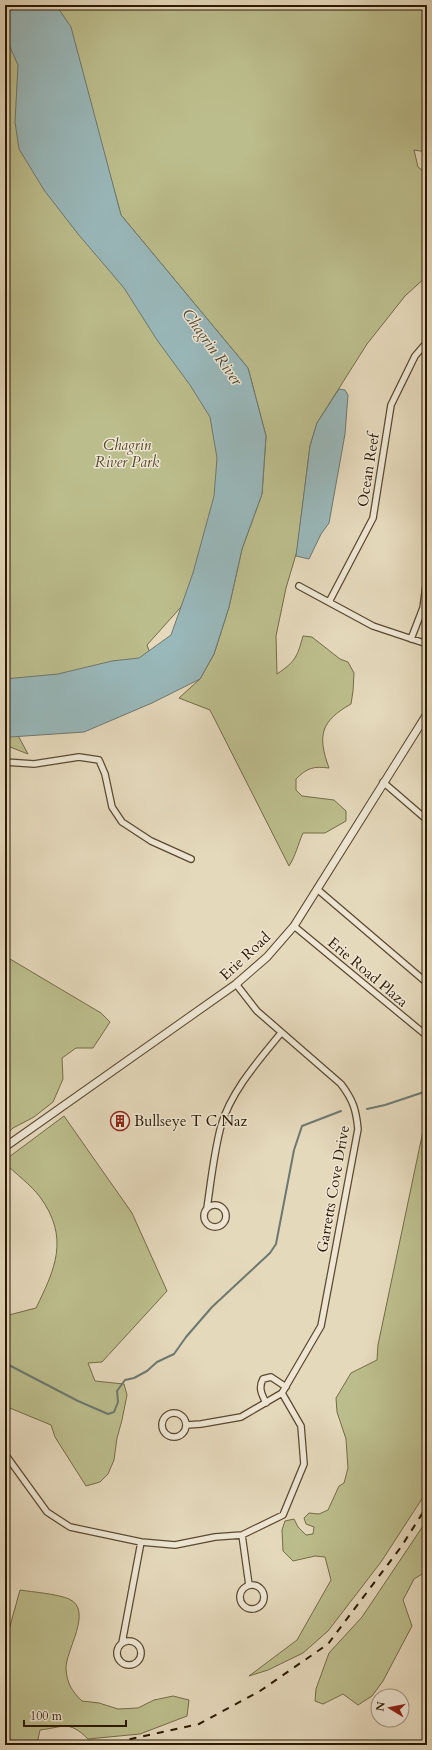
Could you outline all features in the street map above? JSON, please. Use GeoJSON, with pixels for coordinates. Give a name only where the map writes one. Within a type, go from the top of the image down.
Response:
{"type":"FeatureCollection","features":[{"type":"Feature","properties":{"kind":"street","name":"Ocean Reef"},"geometry":{"type":"LineString","coordinates":[[329,602],[373,518],[391,405],[415,356],[427,342]]}},
{"type":"Feature","properties":{"kind":"street"},"geometry":{"type":"LineString","coordinates":[[411,639],[423,608],[427,578]]}},
{"type":"Feature","properties":{"kind":"street"},"geometry":{"type":"LineString","coordinates":[[299,586],[373,626],[427,644]]}},
{"type":"Feature","properties":{"kind":"street","name":"Erie Road"},"geometry":{"type":"LineString","coordinates":[[5,1147],[236,984],[267,957],[294,926],[427,714]]}},
{"type":"Feature","properties":{"kind":"street"},"geometry":{"type":"LineString","coordinates":[[5,762],[34,764],[80,757],[99,760],[105,774],[112,807],[122,822],[151,841],[191,859]]}},
{"type":"Feature","properties":{"kind":"street"},"geometry":{"type":"LineString","coordinates":[[383,782],[427,820]]}},
{"type":"Feature","properties":{"kind":"street","name":"Erie Road Plaza"},"geometry":{"type":"LineString","coordinates":[[317,889],[427,983]]}},
{"type":"Feature","properties":{"kind":"street","name":"Erie Road Plaza"},"geometry":{"type":"LineString","coordinates":[[294,926],[427,1036]]}},
{"type":"Feature","properties":{"kind":"street","name":"Garretts Cove Drive"},"geometry":{"type":"LineString","coordinates":[[236,984],[257,1011],[341,1084],[351,1098],[356,1111],[358,1129],[321,1326],[282,1393]]}},
{"type":"Feature","properties":{"kind":"street"},"geometry":{"type":"LineString","coordinates":[[207,1208],[214,1204],[224,1209],[227,1217],[224,1224],[217,1228],[207,1224],[204,1214],[207,1208],[221,1126],[226,1112],[248,1073],[281,1033]]}},
{"type":"Feature","properties":{"kind":"street"},"geometry":{"type":"LineString","coordinates":[[5,1257],[5,1265]]}},
{"type":"Feature","properties":{"kind":"street"},"geometry":{"type":"LineString","coordinates":[[266,1403],[260,1391],[261,1382],[263,1379],[271,1377],[286,1387]]}},
{"type":"Feature","properties":{"kind":"street"},"geometry":{"type":"LineString","coordinates":[[5,1454],[47,1512],[70,1527],[141,1542],[175,1545],[242,1535],[283,1515],[304,1464],[301,1426],[282,1393],[241,1416],[201,1424],[187,1425]]}},
{"type":"Feature","properties":{"kind":"street"},"geometry":{"type":"LineString","coordinates":[[174,1412],[184,1417],[187,1425],[181,1436],[172,1437],[165,1433],[162,1426],[166,1415],[174,1412]]}},
{"type":"Feature","properties":{"kind":"street"},"geometry":{"type":"LineString","coordinates":[[242,1535],[249,1585]]}},
{"type":"Feature","properties":{"kind":"street"},"geometry":{"type":"LineString","coordinates":[[122,1643],[133,1641],[139,1646],[140,1658],[134,1664],[126,1665],[119,1661],[116,1653],[122,1643],[141,1542]]}},
{"type":"Feature","properties":{"kind":"street"},"geometry":{"type":"LineString","coordinates":[[249,1585],[260,1588],[264,1595],[262,1602],[253,1609],[245,1607],[242,1604],[240,1596],[242,1589],[249,1585]]}},
{"type":"Feature","properties":{"kind":"street"},"geometry":{"type":"LineString","coordinates":[[426,1745],[427,1740]]}},
{"type":"Feature","properties":{"kind":"green space","name":"Chagrin River Park"},"geometry":{"type":"Polygon","coordinates":[[[5,5],[427,5],[427,152],[414,150],[418,167],[427,174],[427,276],[405,296],[367,344],[317,423],[310,446],[297,551],[286,588],[276,636],[277,674],[288,666],[295,658],[303,636],[312,637],[340,659],[348,662],[354,673],[351,704],[333,717],[324,730],[323,746],[329,768],[319,767],[307,770],[296,779],[296,790],[302,796],[334,800],[346,811],[346,821],[325,833],[303,833],[289,866],[210,710],[179,698],[200,679],[214,654],[229,607],[242,549],[262,494],[266,436],[248,368],[121,215],[110,175],[82,192],[239,366],[214,570],[147,645],[160,680],[9,719],[28,754],[5,745],[5,5]]]}},
{"type":"Feature","properties":{"kind":"green space"},"geometry":{"type":"Polygon","coordinates":[[[5,956],[101,1013],[110,1022],[93,1048],[76,1048],[62,1058],[63,1079],[53,1102],[34,1117],[13,1128],[5,1136],[5,956]]]}},
{"type":"Feature","properties":{"kind":"green space"},"geometry":{"type":"Polygon","coordinates":[[[427,1112],[427,1491],[381,1562],[328,1631],[303,1653],[268,1670],[249,1676],[297,1640],[331,1580],[325,1557],[315,1556],[293,1561],[283,1551],[282,1530],[285,1521],[294,1519],[298,1527],[306,1535],[313,1534],[314,1527],[306,1524],[304,1518],[309,1513],[319,1514],[328,1510],[339,1486],[344,1483],[348,1468],[346,1439],[337,1412],[336,1398],[351,1373],[377,1360],[378,1345],[427,1112]]]}},
{"type":"Feature","properties":{"kind":"green space"},"geometry":{"type":"Polygon","coordinates":[[[64,1116],[132,1213],[167,1291],[102,1362],[88,1363],[95,1381],[124,1384],[127,1395],[117,1438],[114,1460],[108,1474],[100,1482],[86,1486],[55,1437],[51,1425],[5,1406],[5,1316],[36,1308],[54,1267],[57,1240],[55,1226],[40,1197],[5,1163],[5,1160],[64,1116]]]}},
{"type":"Feature","properties":{"kind":"green space"},"geometry":{"type":"Polygon","coordinates":[[[427,1520],[427,1571],[414,1579],[403,1600],[412,1626],[383,1681],[378,1688],[370,1688],[370,1697],[358,1705],[343,1694],[323,1704],[315,1701],[316,1689],[329,1653],[362,1617],[427,1520]]]}},
{"type":"Feature","properties":{"kind":"green space"},"geometry":{"type":"Polygon","coordinates":[[[20,1590],[59,1596],[69,1599],[76,1604],[79,1612],[79,1621],[66,1669],[71,1687],[82,1701],[99,1703],[118,1709],[138,1708],[154,1700],[173,1696],[189,1700],[187,1716],[140,1734],[88,1739],[76,1729],[66,1726],[40,1730],[37,1744],[5,1745],[5,1637],[7,1637],[20,1590]]]}},
{"type":"Feature","properties":{"kind":"water","name":"Chagrin River"},"geometry":{"type":"Polygon","coordinates":[[[5,5],[56,5],[71,27],[121,215],[248,368],[266,436],[262,494],[242,549],[229,607],[214,654],[200,679],[152,703],[84,732],[10,737],[5,736],[5,679],[58,674],[112,661],[139,658],[171,635],[193,573],[214,496],[217,458],[210,417],[190,385],[157,340],[124,288],[78,234],[44,190],[19,149],[15,122],[18,65],[5,36],[5,5]]]}},
{"type":"Feature","properties":{"kind":"water"},"geometry":{"type":"Polygon","coordinates":[[[339,389],[345,390],[348,395],[345,434],[329,523],[321,534],[309,559],[296,556],[310,446],[317,423],[339,389]]]}},
{"type":"Feature","properties":{"kind":"waterway"},"geometry":{"type":"LineString","coordinates":[[367,1109],[385,1105],[427,1091]]}},
{"type":"Feature","properties":{"kind":"waterway"},"geometry":{"type":"LineString","coordinates":[[5,1363],[78,1401],[108,1414],[114,1412],[118,1402],[117,1391],[125,1380],[134,1378],[147,1371],[157,1362],[174,1354],[186,1337],[212,1307],[270,1253],[276,1244],[294,1150],[302,1126],[341,1111]]}},
{"type":"Feature","properties":{"kind":"railway"},"geometry":{"type":"LineString","coordinates":[[88,1745],[113,1743],[199,1724],[260,1691],[328,1644],[401,1547],[427,1506]]}},
{"type":"Feature","properties":{"kind":"place","name":"Bullseye T C Naz"},"geometry":{"type":"Point","coordinates":[120,1121]}}]}
